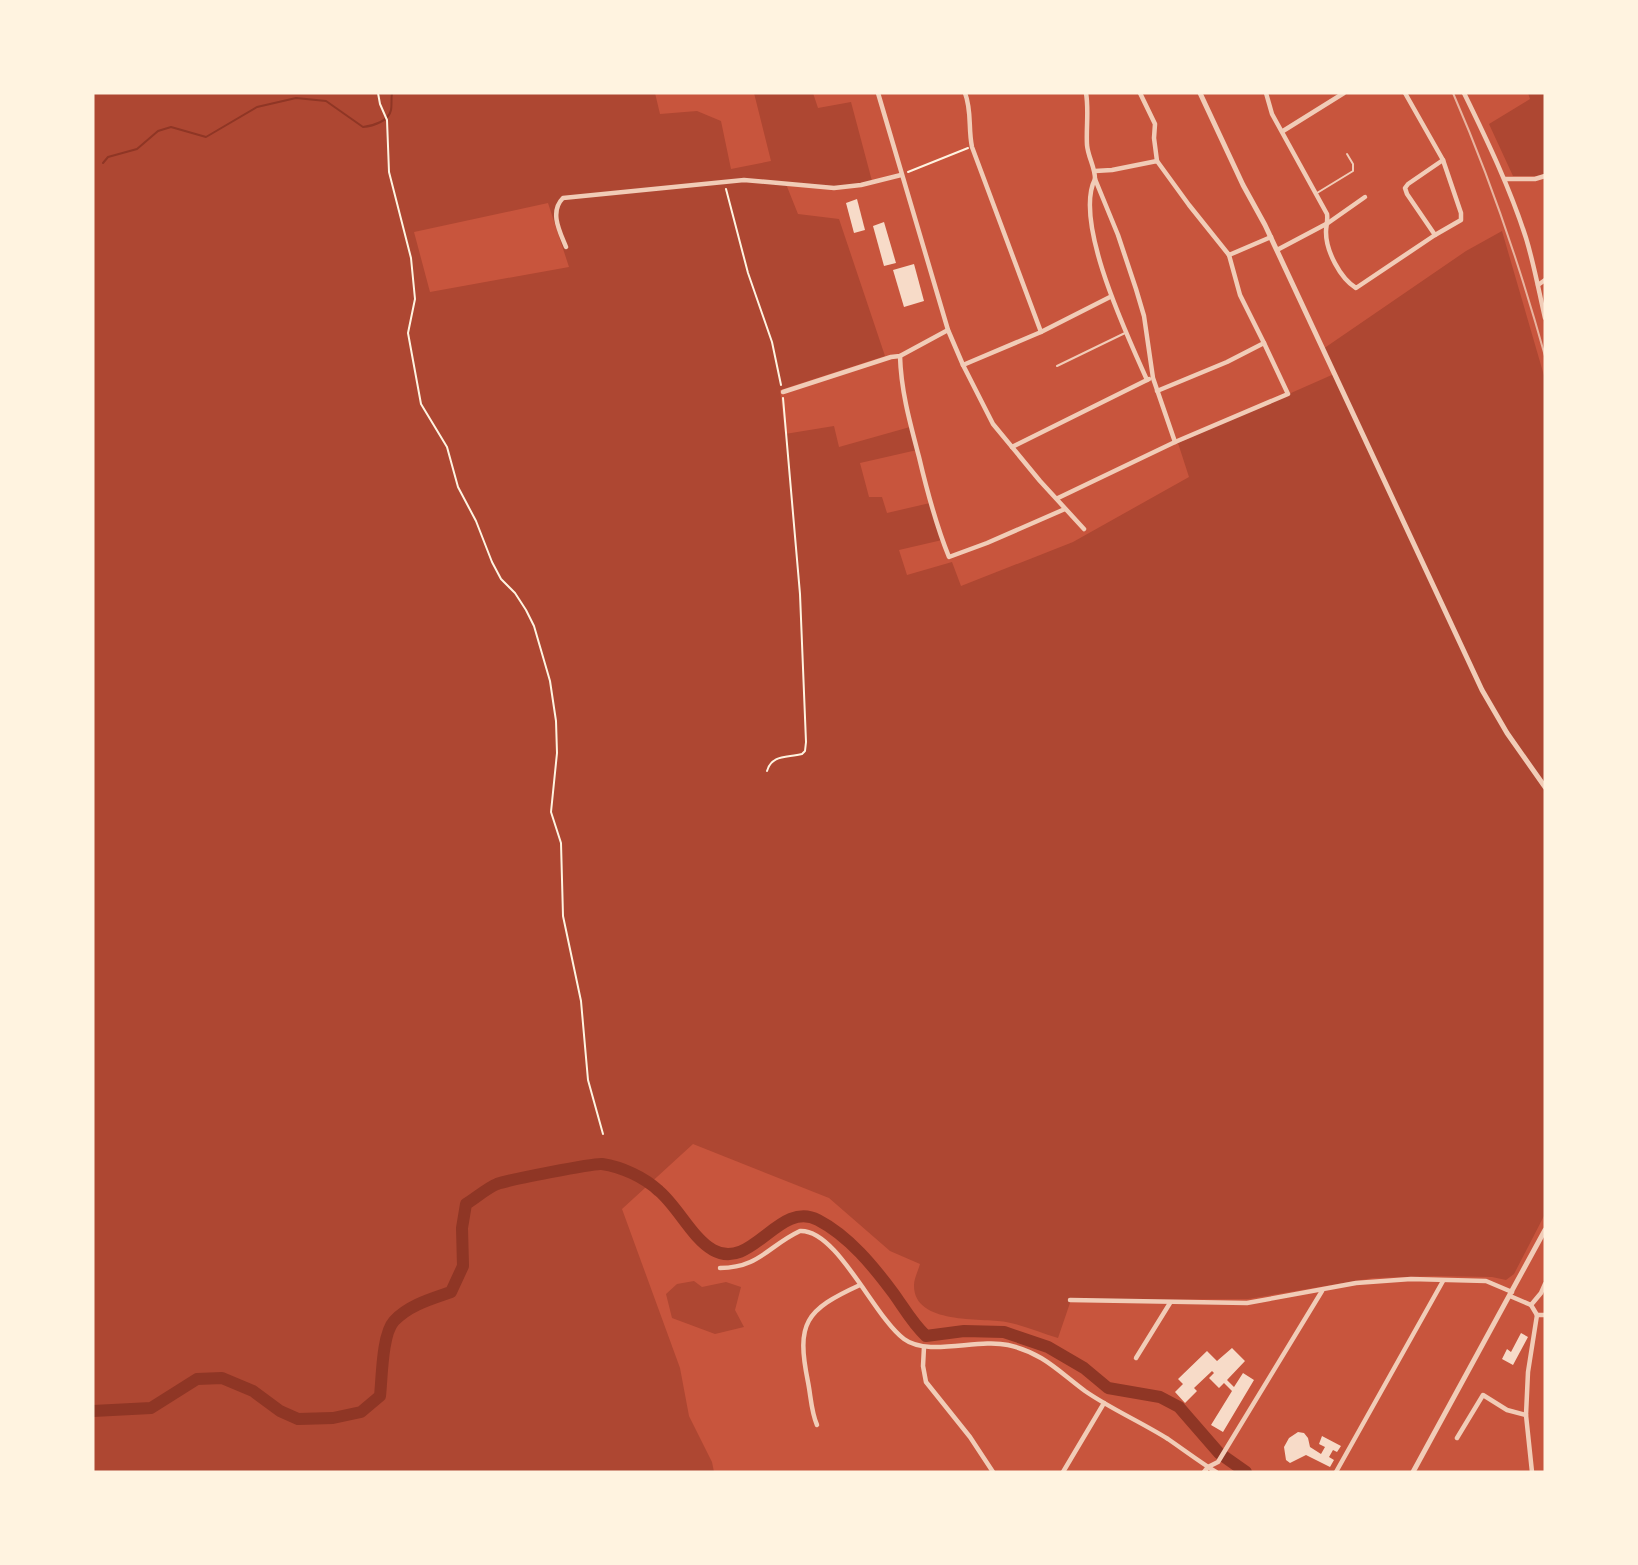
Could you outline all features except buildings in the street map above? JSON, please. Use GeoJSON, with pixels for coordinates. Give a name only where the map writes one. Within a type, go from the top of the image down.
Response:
{"type":"FeatureCollection","features":[{"type":"Feature","properties":{"kind":"street"},"geometry":{"type":"LineString","coordinates":[[878,93],[948,330],[963,365],[993,424],[1084,529]]}},
{"type":"Feature","properties":{"kind":"street"},"geometry":{"type":"LineString","coordinates":[[965,93],[970,106],[968,128],[972,147],[1041,332]]}},
{"type":"Feature","properties":{"kind":"street"},"geometry":{"type":"LineString","coordinates":[[1087,93],[1087,142],[1095,179],[1118,235],[1144,316],[1150,379]]}},
{"type":"Feature","properties":{"kind":"street"},"geometry":{"type":"LineString","coordinates":[[1058,498],[1175,442],[1288,394],[1240,295],[1230,254],[1157,161],[1155,124],[1140,93]]}},
{"type":"Feature","properties":{"kind":"street"},"geometry":{"type":"LineString","coordinates":[[1200,93],[1271,237],[1482,690],[1507,733],[1545,787]]}},
{"type":"Feature","properties":{"kind":"street"},"geometry":{"type":"LineString","coordinates":[[1266,93],[1272,114],[1327,214],[1326,232],[1334,259],[1347,282],[1356,288],[1461,219],[1443,160],[1405,93]]}},
{"type":"Feature","properties":{"kind":"street"},"geometry":{"type":"LineString","coordinates":[[1283,131],[1344,93]]}},
{"type":"Feature","properties":{"kind":"street"},"geometry":{"type":"LineString","coordinates":[[1464,93],[1505,178],[1527,241],[1545,318]]}},
{"type":"Feature","properties":{"kind":"street"},"geometry":{"type":"LineString","coordinates":[[1435,234],[1405,188],[1443,160]]}},
{"type":"Feature","properties":{"kind":"street"},"geometry":{"type":"LineString","coordinates":[[1095,171],[1157,161]]}},
{"type":"Feature","properties":{"kind":"street"},"geometry":{"type":"LineString","coordinates":[[566,247],[557,226],[556,212],[563,198],[744,180],[834,188],[861,185],[901,175]]}},
{"type":"Feature","properties":{"kind":"street"},"geometry":{"type":"LineString","coordinates":[[1505,178],[1535,179],[1545,176]]}},
{"type":"Feature","properties":{"kind":"street"},"geometry":{"type":"LineString","coordinates":[[1095,179],[1090,188],[1090,204],[1100,262],[1110,297],[1157,391],[1175,442]]}},
{"type":"Feature","properties":{"kind":"street"},"geometry":{"type":"LineString","coordinates":[[1277,250],[1328,223],[1365,197]]}},
{"type":"Feature","properties":{"kind":"street"},"geometry":{"type":"LineString","coordinates":[[1230,254],[1271,237]]}},
{"type":"Feature","properties":{"kind":"street"},"geometry":{"type":"LineString","coordinates":[[1538,285],[1545,280]]}},
{"type":"Feature","properties":{"kind":"street"},"geometry":{"type":"LineString","coordinates":[[963,365],[1041,332],[1110,297]]}},
{"type":"Feature","properties":{"kind":"street"},"geometry":{"type":"LineString","coordinates":[[782,392],[900,356],[948,330]]}},
{"type":"Feature","properties":{"kind":"street"},"geometry":{"type":"LineString","coordinates":[[1157,391],[1227,362],[1264,343]]}},
{"type":"Feature","properties":{"kind":"street"},"geometry":{"type":"LineString","coordinates":[[900,356],[901,382],[910,427],[933,514],[949,557],[998,539],[1065,509]]}},
{"type":"Feature","properties":{"kind":"street"},"geometry":{"type":"LineString","coordinates":[[1012,447],[1150,379]]}},
{"type":"Feature","properties":{"kind":"street"},"geometry":{"type":"LineString","coordinates":[[1413,1472],[1545,1230]]}},
{"type":"Feature","properties":{"kind":"street"},"geometry":{"type":"LineString","coordinates":[[720,1268],[754,1262],[800,1231],[815,1233],[850,1269],[906,1341],[924,1347],[982,1343],[1033,1352],[1058,1367],[1104,1403],[1167,1439],[1206,1470],[1216,1472]]}},
{"type":"Feature","properties":{"kind":"street"},"geometry":{"type":"LineString","coordinates":[[1336,1472],[1443,1281]]}},
{"type":"Feature","properties":{"kind":"street"},"geometry":{"type":"LineString","coordinates":[[1070,1300],[1247,1303],[1356,1283],[1486,1281],[1531,1305],[1537,1315],[1528,1372],[1525,1415],[1532,1472]]}},
{"type":"Feature","properties":{"kind":"street"},"geometry":{"type":"LineString","coordinates":[[1531,1305],[1545,1284]]}},
{"type":"Feature","properties":{"kind":"street"},"geometry":{"type":"LineString","coordinates":[[817,1425],[812,1415],[802,1348],[807,1323],[818,1310],[841,1293],[860,1285]]}},
{"type":"Feature","properties":{"kind":"street"},"geometry":{"type":"LineString","coordinates":[[1206,1470],[1218,1462],[1322,1290]]}},
{"type":"Feature","properties":{"kind":"street"},"geometry":{"type":"LineString","coordinates":[[1136,1358],[1171,1302]]}},
{"type":"Feature","properties":{"kind":"street"},"geometry":{"type":"LineString","coordinates":[[1537,1315],[1545,1315]]}},
{"type":"Feature","properties":{"kind":"street"},"geometry":{"type":"LineString","coordinates":[[924,1347],[922,1366],[926,1382],[970,1437],[993,1472]]}},
{"type":"Feature","properties":{"kind":"street"},"geometry":{"type":"LineString","coordinates":[[1457,1438],[1483,1395],[1507,1410],[1525,1415]]}},
{"type":"Feature","properties":{"kind":"street"},"geometry":{"type":"LineString","coordinates":[[1064,1472],[1104,1403]]}},
{"type":"Feature","properties":{"kind":"lane"},"geometry":{"type":"LineString","coordinates":[[1317,193],[1353,171],[1353,164],[1347,153]]}},
{"type":"Feature","properties":{"kind":"lane"},"geometry":{"type":"LineString","coordinates":[[1057,366],[1126,332]]}},
{"type":"Feature","properties":{"kind":"path"},"geometry":{"type":"LineString","coordinates":[[378,93],[387,120],[389,172],[411,258],[415,299],[408,333],[421,404],[447,447],[458,487],[476,521],[492,562],[501,579],[515,593],[534,626],[550,681],[556,721],[557,753],[551,812],[561,843],[563,916],[581,1002],[588,1080],[603,1134]]}},
{"type":"Feature","properties":{"kind":"path"},"geometry":{"type":"LineString","coordinates":[[901,175],[972,147]]}},
{"type":"Feature","properties":{"kind":"path"},"geometry":{"type":"LineString","coordinates":[[726,181],[727,195],[748,272],[772,342],[782,392],[800,594],[805,751],[774,760],[767,771]]}},
{"type":"Feature","properties":{"kind":"shaded area"},"geometry":{"type":"Polygon","coordinates":[[[93,93],[655,93],[660,114],[697,111],[721,121],[731,169],[771,161],[754,93],[813,93],[818,108],[851,102],[872,181],[834,188],[786,184],[798,214],[839,219],[885,356],[780,390],[785,434],[834,426],[839,447],[910,427],[917,450],[860,463],[869,497],[882,497],[887,513],[930,503],[942,540],[899,550],[907,575],[952,562],[961,586],[1073,542],[1189,477],[1178,443],[1334,374],[1323,349],[1466,251],[1502,231],[1545,379],[1545,1214],[1514,1274],[1506,1280],[1492,1277],[1434,1276],[1373,1278],[1248,1299],[1071,1300],[1058,1338],[1012,1323],[950,1317],[924,1307],[917,1298],[914,1285],[920,1264],[890,1251],[829,1198],[693,1144],[622,1209],[680,1368],[689,1416],[712,1462],[714,1472],[93,1472],[93,93]],[[548,203],[414,232],[430,292],[569,267],[548,203]]]}},
{"type":"Feature","properties":{"kind":"shaded area"},"geometry":{"type":"Polygon","coordinates":[[[1528,93],[1545,93],[1545,174],[1513,176],[1489,124],[1530,99],[1528,93]]]}},
{"type":"Feature","properties":{"kind":"shaded area"},"geometry":{"type":"Polygon","coordinates":[[[694,1281],[702,1287],[726,1282],[741,1287],[735,1310],[744,1327],[715,1334],[672,1318],[666,1294],[677,1284],[694,1281]]]}},
{"type":"Feature","properties":{"kind":"waterway"},"geometry":{"type":"LineString","coordinates":[[103,163],[108,157],[137,149],[158,131],[171,127],[206,137],[257,107],[296,98],[326,101],[363,127],[380,122],[390,114],[392,93]]}},
{"type":"Feature","properties":{"kind":"waterway"},"geometry":{"type":"LineString","coordinates":[[93,1411],[151,1408],[197,1379],[222,1378],[253,1391],[280,1411],[298,1419],[333,1418],[361,1412],[380,1396],[385,1346],[394,1321],[413,1307],[451,1292],[463,1266],[462,1228],[466,1204],[497,1184],[602,1164],[632,1173],[647,1181],[666,1198],[705,1245],[727,1254],[740,1252],[753,1245],[791,1219],[804,1216],[818,1220],[860,1253],[926,1336],[964,1331],[1004,1332],[1048,1347],[1084,1368],[1108,1388],[1160,1397],[1179,1407],[1219,1453],[1246,1472]]}},
{"type":"Feature","properties":{"kind":"railway"},"geometry":{"type":"LineString","coordinates":[[1453,93],[1504,223],[1545,356]]}}]}
